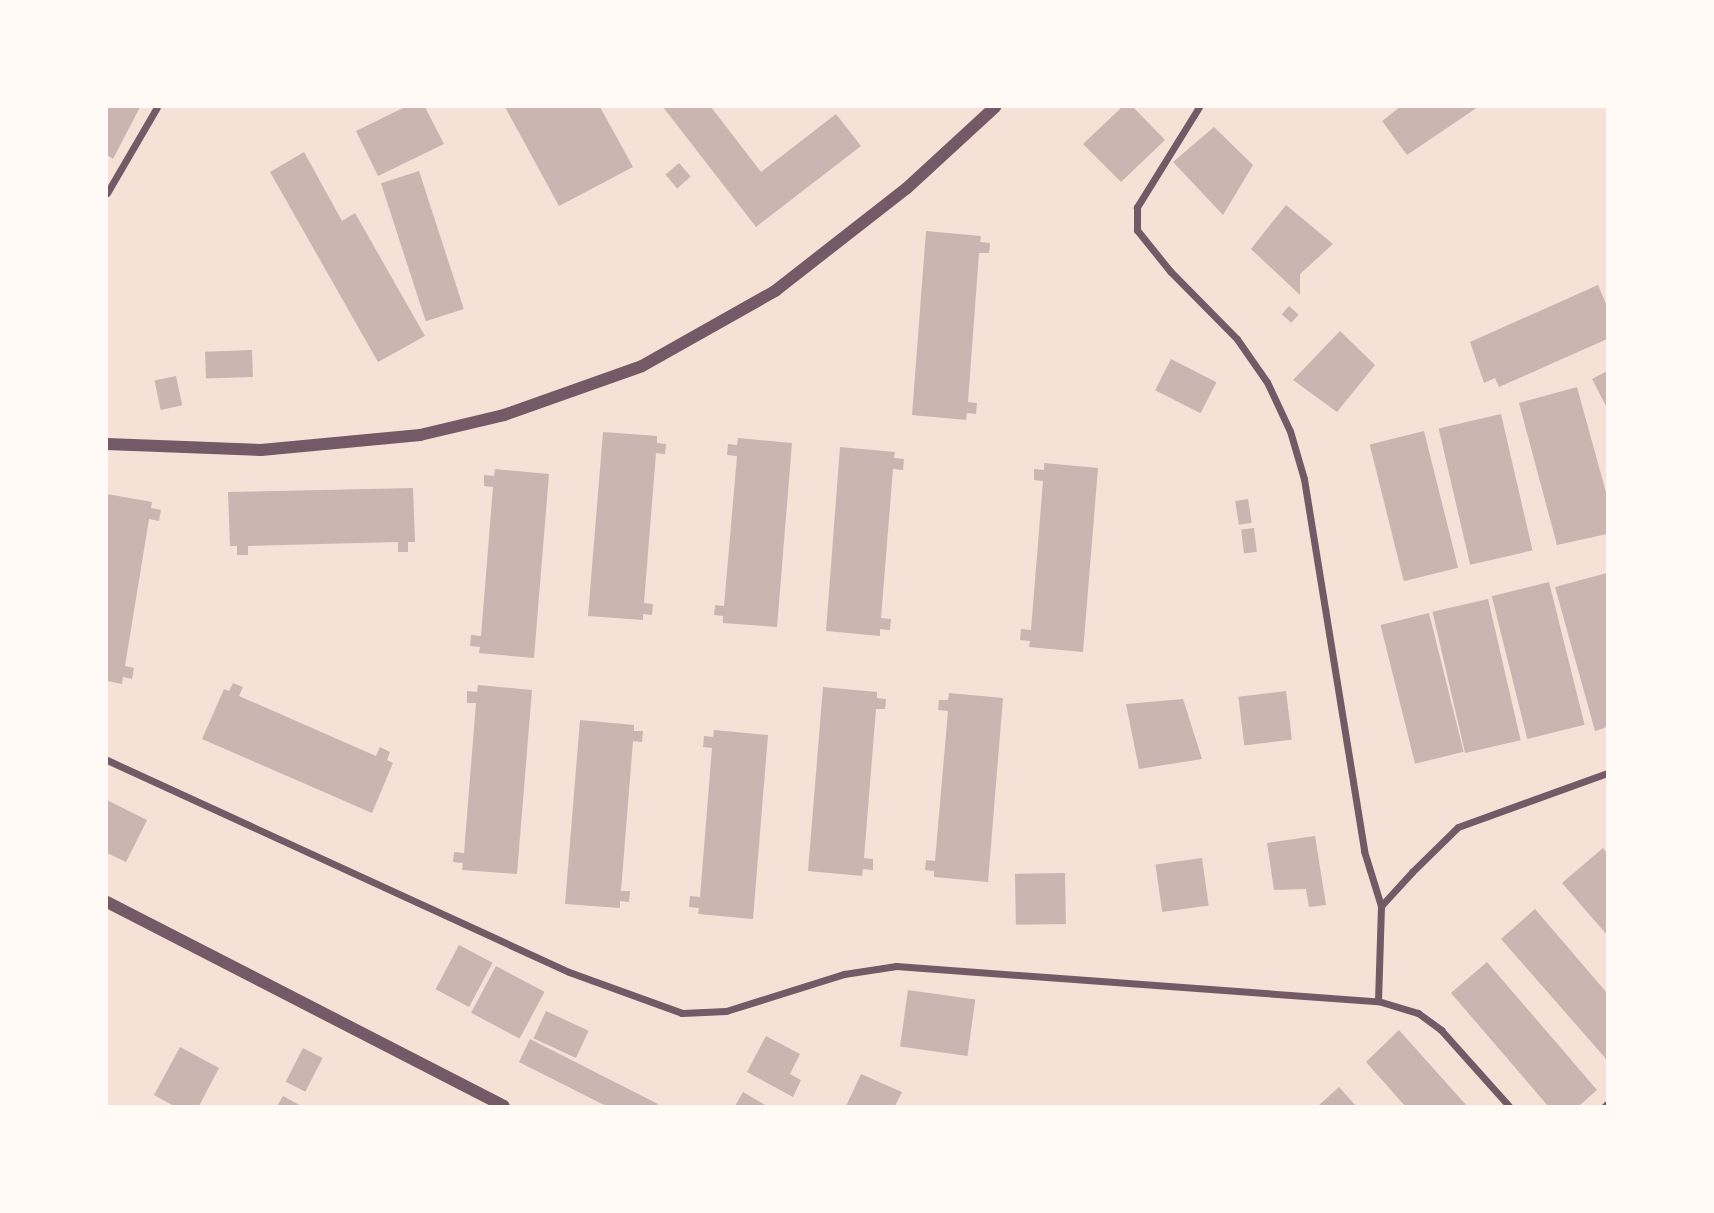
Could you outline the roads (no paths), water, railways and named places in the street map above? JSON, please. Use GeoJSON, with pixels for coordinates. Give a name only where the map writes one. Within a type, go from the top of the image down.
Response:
{"type":"FeatureCollection","features":[{"type":"Feature","properties":{"kind":"street"},"geometry":{"type":"LineString","coordinates":[[107,193],[157,107]]}},
{"type":"Feature","properties":{"kind":"street"},"geometry":{"type":"LineString","coordinates":[[107,444],[261,450],[420,435],[504,415],[642,366],[775,291],[907,188],[995,107]]}},
{"type":"Feature","properties":{"kind":"street"},"geometry":{"type":"LineString","coordinates":[[1199,107],[1137,207],[1137,230],[1170,271],[1237,338],[1267,382],[1290,431],[1304,479],[1364,850],[1381,906],[1378,1001]]}},
{"type":"Feature","properties":{"kind":"street"},"geometry":{"type":"LineString","coordinates":[[107,760],[569,972],[682,1013],[726,1011],[844,974],[896,966],[1378,1001],[1418,1013],[1441,1030],[1509,1106]]}},
{"type":"Feature","properties":{"kind":"street"},"geometry":{"type":"LineString","coordinates":[[1381,906],[1458,827],[1607,773]]}},
{"type":"Feature","properties":{"kind":"street"},"geometry":{"type":"LineString","coordinates":[[107,902],[504,1106]]}}]}
